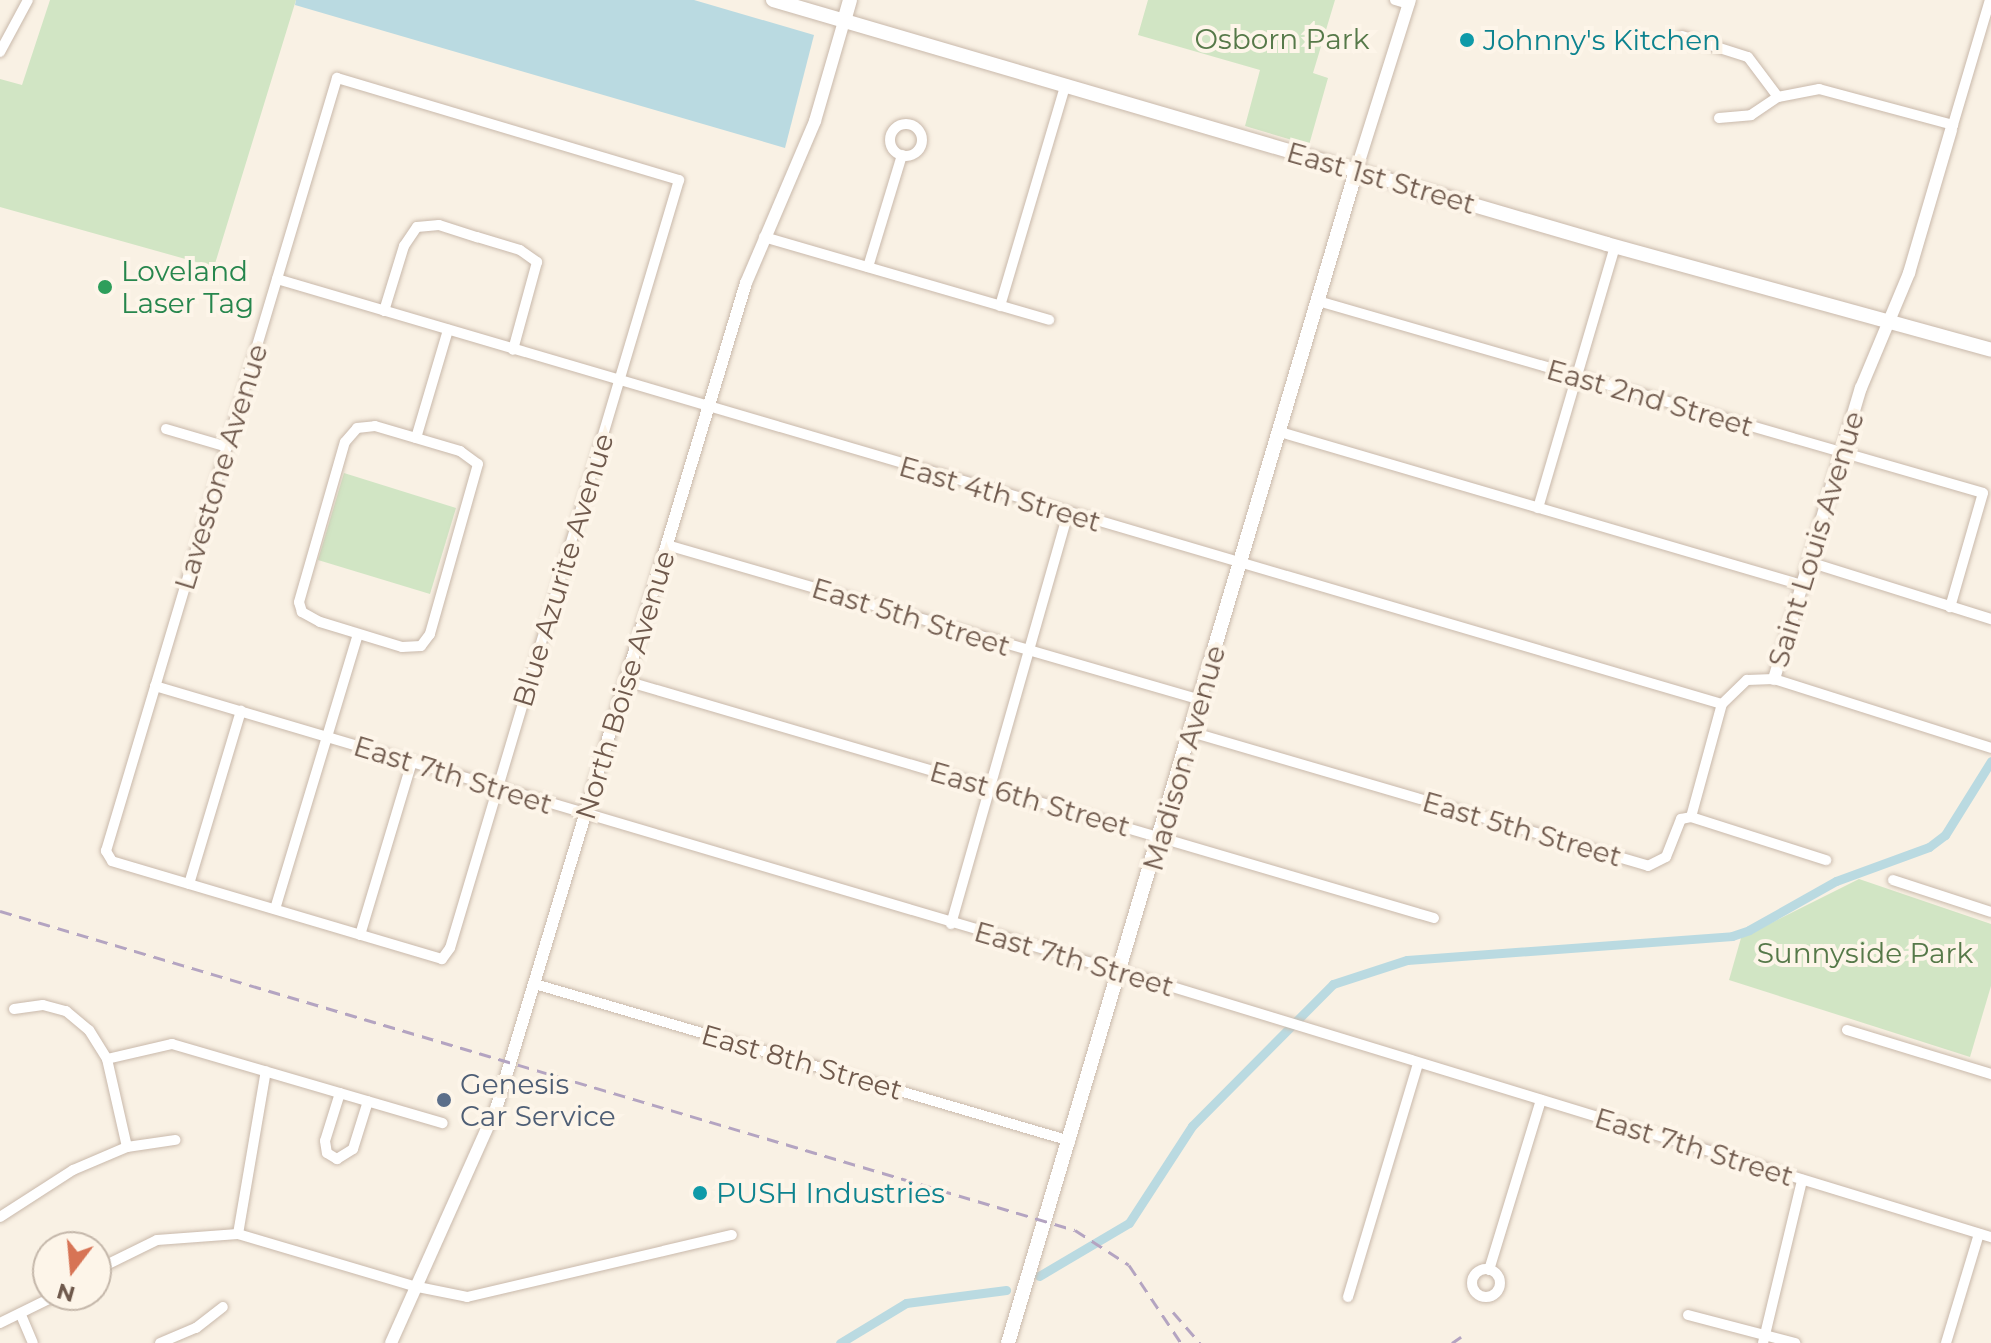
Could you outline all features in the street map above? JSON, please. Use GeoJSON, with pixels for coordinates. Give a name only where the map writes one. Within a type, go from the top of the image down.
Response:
{"type":"FeatureCollection","features":[{"type":"Feature","properties":{"kind":"main road","name":"East 1st Street"},"geometry":{"type":"LineString","coordinates":[[773,0],[1615,247],[1991,350]]}},
{"type":"Feature","properties":{"kind":"main road"},"geometry":{"type":"LineString","coordinates":[[844,21],[850,0]]}},
{"type":"Feature","properties":{"kind":"main road","name":"Madison Avenue"},"geometry":{"type":"LineString","coordinates":[[1008,1343],[1121,973],[1356,171]]}},
{"type":"Feature","properties":{"kind":"street"},"geometry":{"type":"LineString","coordinates":[[0,52],[28,0]]}},
{"type":"Feature","properties":{"kind":"street"},"geometry":{"type":"LineString","coordinates":[[1356,171],[1409,2],[1395,0]]}},
{"type":"Feature","properties":{"kind":"street"},"geometry":{"type":"LineString","coordinates":[[1719,118],[1751,115],[1778,97],[1806,89],[1831,90],[1952,128],[1990,0]]}},
{"type":"Feature","properties":{"kind":"street","name":"North Boise Avenue"},"geometry":{"type":"LineString","coordinates":[[391,1343],[413,1286],[492,1119],[708,407],[764,237],[815,121],[844,21]]}},
{"type":"Feature","properties":{"kind":"street"},"geometry":{"type":"LineString","coordinates":[[1682,36],[1748,57],[1778,97]]}},
{"type":"Feature","properties":{"kind":"street","name":"Blue Azurite Avenue"},"geometry":{"type":"LineString","coordinates":[[337,78],[679,180],[444,958],[360,935]]}},
{"type":"Feature","properties":{"kind":"street","name":"Lavestone Avenue"},"geometry":{"type":"LineString","coordinates":[[189,884],[107,856],[337,78]]}},
{"type":"Feature","properties":{"kind":"street"},"geometry":{"type":"LineString","coordinates":[[1000,306],[1065,86]]}},
{"type":"Feature","properties":{"kind":"street","name":"Saint Louis Avenue"},"geometry":{"type":"LineString","coordinates":[[1722,704],[1741,682],[1774,679],[1842,453],[1909,273],[1952,128]]}},
{"type":"Feature","properties":{"kind":"street"},"geometry":{"type":"LineString","coordinates":[[868,267],[902,155]]}},
{"type":"Feature","properties":{"kind":"street"},"geometry":{"type":"LineString","coordinates":[[384,311],[410,234],[428,224],[452,229],[520,250],[537,262],[513,350]]}},
{"type":"Feature","properties":{"kind":"street"},"geometry":{"type":"LineString","coordinates":[[764,237],[1049,320]]}},
{"type":"Feature","properties":{"kind":"street"},"geometry":{"type":"LineString","coordinates":[[1538,508],[1615,247]]}},
{"type":"Feature","properties":{"kind":"street","name":"East 4th Street"},"geometry":{"type":"LineString","coordinates":[[277,279],[1240,565],[1722,704]]}},
{"type":"Feature","properties":{"kind":"street","name":"East 2nd Street"},"geometry":{"type":"LineString","coordinates":[[1318,301],[1983,493],[1950,607]]}},
{"type":"Feature","properties":{"kind":"street"},"geometry":{"type":"LineString","coordinates":[[416,438],[448,330]]}},
{"type":"Feature","properties":{"kind":"street"},"geometry":{"type":"LineString","coordinates":[[375,426],[416,438],[460,451],[478,464],[430,634],[421,646],[402,647],[302,612],[300,595],[345,442],[357,428],[375,426]]}},
{"type":"Feature","properties":{"kind":"street"},"geometry":{"type":"LineString","coordinates":[[166,429],[227,447]]}},
{"type":"Feature","properties":{"kind":"street"},"geometry":{"type":"LineString","coordinates":[[1280,432],[1802,585]]}},
{"type":"Feature","properties":{"kind":"street"},"geometry":{"type":"LineString","coordinates":[[951,924],[1068,514]]}},
{"type":"Feature","properties":{"kind":"street","name":"East 5th Street"},"geometry":{"type":"LineString","coordinates":[[667,545],[1030,653],[1201,700]]}},
{"type":"Feature","properties":{"kind":"street"},"geometry":{"type":"LineString","coordinates":[[1809,562],[1991,619]]}},
{"type":"Feature","properties":{"kind":"street"},"geometry":{"type":"LineString","coordinates":[[275,909],[358,634]]}},
{"type":"Feature","properties":{"kind":"street"},"geometry":{"type":"LineString","coordinates":[[1774,679],[1990,747]]}},
{"type":"Feature","properties":{"kind":"street","name":"East 6th Street"},"geometry":{"type":"LineString","coordinates":[[626,681],[1434,918]]}},
{"type":"Feature","properties":{"kind":"street","name":"East 7th Street"},"geometry":{"type":"LineString","coordinates":[[155,686],[1275,1019],[1991,1237]]}},
{"type":"Feature","properties":{"kind":"street"},"geometry":{"type":"LineString","coordinates":[[1722,704],[1691,817],[1826,860]]}},
{"type":"Feature","properties":{"kind":"street"},"geometry":{"type":"LineString","coordinates":[[241,711],[189,884],[360,935],[412,762]]}},
{"type":"Feature","properties":{"kind":"street","name":"East 5th Street"},"geometry":{"type":"LineString","coordinates":[[1191,732],[1648,866],[1666,857],[1681,819],[1691,817]]}},
{"type":"Feature","properties":{"kind":"street"},"geometry":{"type":"LineString","coordinates":[[1893,880],[1991,912]]}},
{"type":"Feature","properties":{"kind":"street","name":"East 8th Street"},"geometry":{"type":"LineString","coordinates":[[535,984],[1070,1141]]}},
{"type":"Feature","properties":{"kind":"street"},"geometry":{"type":"LineString","coordinates":[[14,1009],[43,1005],[66,1011],[89,1030],[107,1059],[127,1147]]}},
{"type":"Feature","properties":{"kind":"street"},"geometry":{"type":"LineString","coordinates":[[1847,1030],[1991,1074]]}},
{"type":"Feature","properties":{"kind":"street"},"geometry":{"type":"LineString","coordinates":[[107,1059],[172,1044],[443,1123]]}},
{"type":"Feature","properties":{"kind":"street"},"geometry":{"type":"LineString","coordinates":[[1348,1297],[1418,1063]]}},
{"type":"Feature","properties":{"kind":"street"},"geometry":{"type":"LineString","coordinates":[[238,1234],[266,1071]]}},
{"type":"Feature","properties":{"kind":"street"},"geometry":{"type":"LineString","coordinates":[[340,1093],[325,1141],[327,1153],[337,1159],[353,1149],[368,1101]]}},
{"type":"Feature","properties":{"kind":"street"},"geometry":{"type":"LineString","coordinates":[[1489,1270],[1541,1100]]}},
{"type":"Feature","properties":{"kind":"street"},"geometry":{"type":"LineString","coordinates":[[0,1217],[73,1170],[127,1147],[175,1140]]}},
{"type":"Feature","properties":{"kind":"street"},"geometry":{"type":"LineString","coordinates":[[1764,1339],[1802,1180]]}},
{"type":"Feature","properties":{"kind":"street"},"geometry":{"type":"LineString","coordinates":[[112,1262],[157,1240],[197,1233],[238,1234],[444,1294],[488,1294],[732,1235]]}},
{"type":"Feature","properties":{"kind":"street"},"geometry":{"type":"LineString","coordinates":[[1946,1343],[1979,1234]]}},
{"type":"Feature","properties":{"kind":"street"},"geometry":{"type":"LineString","coordinates":[[160,1343],[196,1328],[223,1307]]}},
{"type":"Feature","properties":{"kind":"street"},"geometry":{"type":"LineString","coordinates":[[0,1323],[32,1309]]}},
{"type":"Feature","properties":{"kind":"street"},"geometry":{"type":"LineString","coordinates":[[21,1315],[33,1343]]}},
{"type":"Feature","properties":{"kind":"street"},"geometry":{"type":"LineString","coordinates":[[1688,1315],[1764,1339],[1795,1343]]}},
{"type":"Feature","properties":{"kind":"green space"},"geometry":{"type":"Polygon","coordinates":[[[50,0],[296,0],[214,267],[0,207],[0,79],[22,85],[50,0]]]}},
{"type":"Feature","properties":{"kind":"green space","name":"Osborn Park"},"geometry":{"type":"Polygon","coordinates":[[[1148,0],[1335,0],[1313,73],[1328,78],[1309,145],[1245,126],[1260,70],[1138,35],[1148,0]]]}},
{"type":"Feature","properties":{"kind":"green space"},"geometry":{"type":"Polygon","coordinates":[[[344,473],[456,508],[430,594],[318,560],[344,473]]]}},
{"type":"Feature","properties":{"kind":"green space","name":"Sunnyside Park"},"geometry":{"type":"Polygon","coordinates":[[[1859,879],[1991,924],[1991,986],[1970,1057],[1729,980],[1741,938],[1859,879]]]}},
{"type":"Feature","properties":{"kind":"water"},"geometry":{"type":"Polygon","coordinates":[[[296,0],[694,0],[814,35],[785,148],[295,5],[296,0]]]}},
{"type":"Feature","properties":{"kind":"waterway"},"geometry":{"type":"LineString","coordinates":[[1039,1276],[1129,1223],[1192,1126],[1333,984],[1407,960],[1732,936],[1749,930],[1836,881],[1929,847],[1945,835],[1991,761]]}},
{"type":"Feature","properties":{"kind":"waterway"},"geometry":{"type":"LineString","coordinates":[[840,1343],[906,1303],[1006,1290]]}},
{"type":"Feature","properties":{"kind":"railway"},"geometry":{"type":"LineString","coordinates":[[0,911],[1075,1230],[1129,1265],[1181,1343]]}},
{"type":"Feature","properties":{"kind":"railway"},"geometry":{"type":"LineString","coordinates":[[1173,1312],[1200,1343]]}},
{"type":"Feature","properties":{"kind":"railway"},"geometry":{"type":"LineString","coordinates":[[1452,1343],[1461,1337]]}},
{"type":"Feature","properties":{"kind":"place","name":"Johnny's Kitchen"},"geometry":{"type":"Point","coordinates":[1467,40]}},
{"type":"Feature","properties":{"kind":"place","name":"Loveland Laser Tag"},"geometry":{"type":"Point","coordinates":[105,287]}},
{"type":"Feature","properties":{"kind":"place","name":"Genesis Car Service"},"geometry":{"type":"Point","coordinates":[444,1100]}},
{"type":"Feature","properties":{"kind":"place","name":"PUSH Industries"},"geometry":{"type":"Point","coordinates":[700,1193]}}]}
